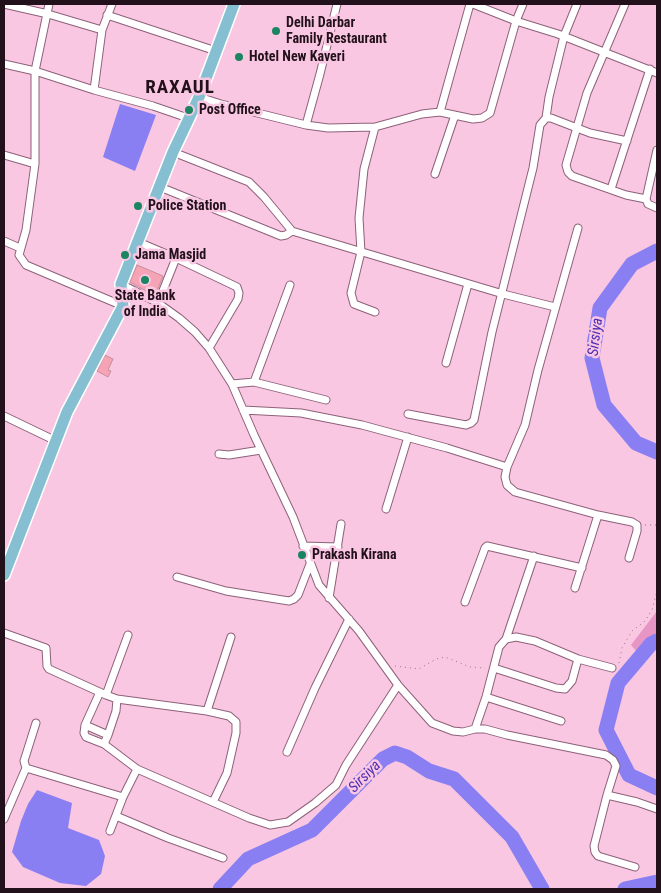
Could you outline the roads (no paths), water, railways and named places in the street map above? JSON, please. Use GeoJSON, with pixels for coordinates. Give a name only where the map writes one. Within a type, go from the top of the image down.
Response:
{"type":"FeatureCollection","features":[{"type":"Feature","properties":{"kind":"main road"},"geometry":{"type":"LineString","coordinates":[[4,575],[67,412],[123,306],[121,284],[173,152],[199,97],[234,4]]}},
{"type":"Feature","properties":{"kind":"street"},"geometry":{"type":"LineString","coordinates":[[4,4],[48,14],[102,30]]}},
{"type":"Feature","properties":{"kind":"street"},"geometry":{"type":"LineString","coordinates":[[49,4],[35,71],[36,164],[26,230],[20,248],[20,255],[26,265],[123,306]]}},
{"type":"Feature","properties":{"kind":"street"},"geometry":{"type":"LineString","coordinates":[[94,90],[102,30],[112,4]]}},
{"type":"Feature","properties":{"kind":"street"},"geometry":{"type":"LineString","coordinates":[[306,125],[337,4]]}},
{"type":"Feature","properties":{"kind":"street"},"geometry":{"type":"LineString","coordinates":[[440,112],[471,4],[564,36],[603,53],[654,71],[611,189]]}},
{"type":"Feature","properties":{"kind":"street"},"geometry":{"type":"LineString","coordinates":[[199,97],[306,125],[328,128],[375,126],[422,114],[440,112],[473,119],[482,118],[490,113],[516,21],[523,4]]}},
{"type":"Feature","properties":{"kind":"street"},"geometry":{"type":"LineString","coordinates":[[408,414],[466,425],[471,424],[474,420],[492,332],[534,168],[540,125],[546,118],[549,97],[564,36],[577,4]]}},
{"type":"Feature","properties":{"kind":"street"},"geometry":{"type":"LineString","coordinates":[[625,4],[587,93],[566,165],[568,172],[572,176],[646,199]]}},
{"type":"Feature","properties":{"kind":"street"},"geometry":{"type":"LineString","coordinates":[[108,15],[216,51]]}},
{"type":"Feature","properties":{"kind":"street"},"geometry":{"type":"LineString","coordinates":[[4,64],[35,71],[188,118]]}},
{"type":"Feature","properties":{"kind":"street"},"geometry":{"type":"LineString","coordinates":[[436,174],[455,115]]}},
{"type":"Feature","properties":{"kind":"street"},"geometry":{"type":"LineString","coordinates":[[546,118],[557,119],[578,129],[627,141]]}},
{"type":"Feature","properties":{"kind":"street"},"geometry":{"type":"LineString","coordinates":[[375,126],[363,179],[359,218],[361,252],[351,294],[354,304],[375,312]]}},
{"type":"Feature","properties":{"kind":"street"},"geometry":{"type":"LineString","coordinates":[[657,150],[646,199],[648,204],[657,208]]}},
{"type":"Feature","properties":{"kind":"street"},"geometry":{"type":"LineString","coordinates":[[173,152],[249,182],[264,197],[292,232],[555,308]]}},
{"type":"Feature","properties":{"kind":"street"},"geometry":{"type":"LineString","coordinates":[[4,156],[36,164]]}},
{"type":"Feature","properties":{"kind":"street"},"geometry":{"type":"LineString","coordinates":[[160,187],[281,236],[292,232]]}},
{"type":"Feature","properties":{"kind":"street"},"geometry":{"type":"LineString","coordinates":[[578,228],[524,426],[507,467],[505,477],[507,485],[515,492],[598,515],[632,522],[637,525],[629,558]]}},
{"type":"Feature","properties":{"kind":"street"},"geometry":{"type":"LineString","coordinates":[[4,241],[20,248]]}},
{"type":"Feature","properties":{"kind":"street"},"geometry":{"type":"LineString","coordinates":[[138,242],[237,287],[239,290],[238,299],[209,348]]}},
{"type":"Feature","properties":{"kind":"street"},"geometry":{"type":"LineString","coordinates":[[158,302],[176,258]]}},
{"type":"Feature","properties":{"kind":"street"},"geometry":{"type":"LineString","coordinates":[[121,284],[158,302],[195,332],[209,348],[232,384],[293,516],[319,585],[349,619],[398,685],[432,723],[453,732],[485,729],[606,755],[613,760],[616,766],[594,846],[595,852],[598,856],[635,867]]}},
{"type":"Feature","properties":{"kind":"street"},"geometry":{"type":"LineString","coordinates":[[446,363],[468,284]]}},
{"type":"Feature","properties":{"kind":"street"},"geometry":{"type":"LineString","coordinates":[[254,382],[290,285]]}},
{"type":"Feature","properties":{"kind":"street"},"geometry":{"type":"LineString","coordinates":[[232,384],[254,382],[326,400]]}},
{"type":"Feature","properties":{"kind":"street"},"geometry":{"type":"LineString","coordinates":[[243,410],[301,413],[362,425],[447,448],[507,467]]}},
{"type":"Feature","properties":{"kind":"street"},"geometry":{"type":"LineString","coordinates":[[4,416],[56,441]]}},
{"type":"Feature","properties":{"kind":"street"},"geometry":{"type":"LineString","coordinates":[[386,509],[408,438]]}},
{"type":"Feature","properties":{"kind":"street"},"geometry":{"type":"LineString","coordinates":[[219,454],[261,450]]}},
{"type":"Feature","properties":{"kind":"street"},"geometry":{"type":"LineString","coordinates":[[575,588],[598,515]]}},
{"type":"Feature","properties":{"kind":"street"},"geometry":{"type":"LineString","coordinates":[[329,598],[342,524]]}},
{"type":"Feature","properties":{"kind":"street"},"geometry":{"type":"LineString","coordinates":[[303,546],[338,547]]}},
{"type":"Feature","properties":{"kind":"street"},"geometry":{"type":"LineString","coordinates":[[465,602],[485,548],[488,546],[582,568]]}},
{"type":"Feature","properties":{"kind":"street"},"geometry":{"type":"LineString","coordinates":[[475,729],[500,647],[506,639],[534,556]]}},
{"type":"Feature","properties":{"kind":"street"},"geometry":{"type":"LineString","coordinates":[[178,577],[226,591],[289,601],[294,600],[298,595],[310,564]]}},
{"type":"Feature","properties":{"kind":"street"},"geometry":{"type":"LineString","coordinates":[[287,752],[315,688],[349,619]]}},
{"type":"Feature","properties":{"kind":"street"},"geometry":{"type":"LineString","coordinates":[[4,633],[46,648],[47,666],[49,669],[117,700],[207,711],[229,716],[236,722],[237,726],[227,773],[213,802]]}},
{"type":"Feature","properties":{"kind":"street"},"geometry":{"type":"LineString","coordinates":[[128,635],[103,693],[85,724],[84,733],[86,736],[104,744],[137,769],[249,818],[270,825],[288,822],[336,785],[346,765],[398,685]]}},
{"type":"Feature","properties":{"kind":"street"},"geometry":{"type":"LineString","coordinates":[[207,711],[231,637]]}},
{"type":"Feature","properties":{"kind":"street"},"geometry":{"type":"LineString","coordinates":[[506,639],[516,637],[535,642],[578,659],[612,668]]}},
{"type":"Feature","properties":{"kind":"street"},"geometry":{"type":"LineString","coordinates":[[494,668],[556,688],[565,689],[572,681],[578,659]]}},
{"type":"Feature","properties":{"kind":"street"},"geometry":{"type":"LineString","coordinates":[[486,697],[561,721]]}},
{"type":"Feature","properties":{"kind":"street"},"geometry":{"type":"LineString","coordinates":[[104,744],[116,711],[117,700]]}},
{"type":"Feature","properties":{"kind":"street"},"geometry":{"type":"LineString","coordinates":[[4,819],[26,768],[24,762],[36,723]]}},
{"type":"Feature","properties":{"kind":"street"},"geometry":{"type":"LineString","coordinates":[[85,724],[108,735]]}},
{"type":"Feature","properties":{"kind":"street"},"geometry":{"type":"LineString","coordinates":[[26,768],[123,797]]}},
{"type":"Feature","properties":{"kind":"street"},"geometry":{"type":"LineString","coordinates":[[110,831],[123,797],[137,769]]}},
{"type":"Feature","properties":{"kind":"street"},"geometry":{"type":"LineString","coordinates":[[608,795],[657,809]]}},
{"type":"Feature","properties":{"kind":"street"},"geometry":{"type":"LineString","coordinates":[[116,816],[223,858]]}},
{"type":"Feature","properties":{"kind":"waterway","name":"Sirsiya"},"geometry":{"type":"LineString","coordinates":[[657,251],[632,264],[600,308],[592,358],[604,405],[636,443],[657,452]]}},
{"type":"Feature","properties":{"kind":"waterway","name":"Sirsiya"},"geometry":{"type":"LineString","coordinates":[[657,641],[651,644],[618,683],[606,730],[629,775],[657,788]]}},
{"type":"Feature","properties":{"kind":"waterway","name":"Sirsiya"},"geometry":{"type":"LineString","coordinates":[[220,889],[248,859],[312,830],[383,759],[395,753],[407,757],[429,771],[454,779],[512,837],[542,889]]}},
{"type":"Feature","properties":{"kind":"waterway","name":"Sirsiya"},"geometry":{"type":"LineString","coordinates":[[625,889],[657,882]]}},
{"type":"Feature","properties":{"kind":"place","name":"Delhi Darbar Family Restaurant"},"geometry":{"type":"Point","coordinates":[276,31]}},
{"type":"Feature","properties":{"kind":"place","name":"Hotel New Kaveri"},"geometry":{"type":"Point","coordinates":[239,57]}},
{"type":"Feature","properties":{"kind":"place","name":"Post Office"},"geometry":{"type":"Point","coordinates":[189,110]}},
{"type":"Feature","properties":{"kind":"place","name":"Police Station"},"geometry":{"type":"Point","coordinates":[138,206]}},
{"type":"Feature","properties":{"kind":"place","name":"Jama Masjid"},"geometry":{"type":"Point","coordinates":[125,255]}},
{"type":"Feature","properties":{"kind":"place","name":"State Bank of India"},"geometry":{"type":"Point","coordinates":[145,280]}},
{"type":"Feature","properties":{"kind":"place","name":"Prakash Kirana"},"geometry":{"type":"Point","coordinates":[302,555]}},
{"type":"Feature","properties":{"kind":"district","name":"RAXAUL"},"geometry":{"type":"Point","coordinates":[180,88]}}]}
